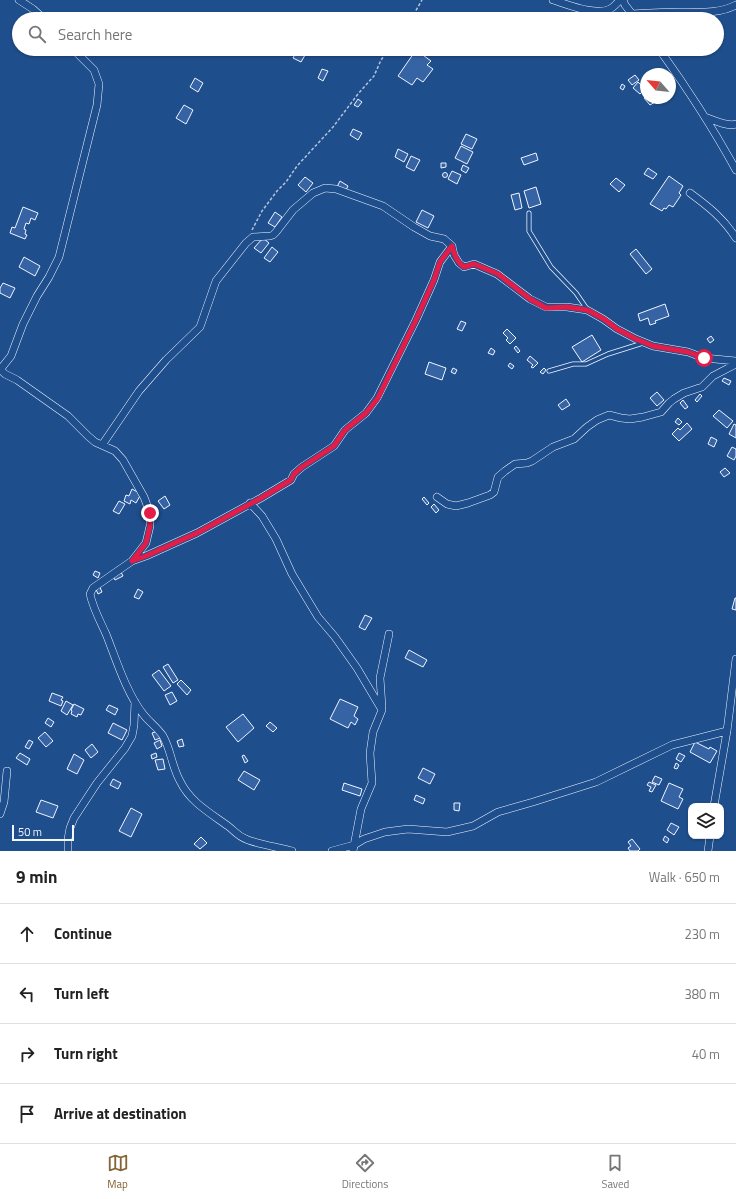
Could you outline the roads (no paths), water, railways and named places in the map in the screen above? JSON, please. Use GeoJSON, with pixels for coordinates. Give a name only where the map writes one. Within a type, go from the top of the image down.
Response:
{"type":"FeatureCollection","features":[{"type":"Feature","properties":{"kind":"street"},"geometry":{"type":"LineString","coordinates":[[20,0],[36,12]]}},
{"type":"Feature","properties":{"kind":"street"},"geometry":{"type":"LineString","coordinates":[[553,0],[583,9],[600,11],[610,9],[620,0]]}},
{"type":"Feature","properties":{"kind":"street"},"geometry":{"type":"LineString","coordinates":[[623,0],[625,5],[631,12]]}},
{"type":"Feature","properties":{"kind":"street"},"geometry":{"type":"LineString","coordinates":[[713,12],[728,9],[736,5]]}},
{"type":"Feature","properties":{"kind":"street"},"geometry":{"type":"LineString","coordinates":[[80,56],[94,70],[99,84],[97,105],[59,257],[36,296],[23,324],[11,356],[0,368],[5,374],[17,380],[68,416],[95,442],[115,451],[123,460],[144,497],[150,513],[150,526],[146,543],[132,561]]}},
{"type":"Feature","properties":{"kind":"street"},"geometry":{"type":"LineString","coordinates":[[663,56],[678,75],[705,117],[736,170]]}},
{"type":"Feature","properties":{"kind":"street"},"geometry":{"type":"LineString","coordinates":[[705,117],[726,124],[736,124]]}},
{"type":"Feature","properties":{"kind":"street"},"geometry":{"type":"LineString","coordinates":[[102,445],[138,391],[166,360],[200,327],[216,281],[246,243],[253,237],[273,235],[293,210],[312,193],[325,188],[336,189],[382,206],[430,236],[444,239],[452,246],[454,255],[459,263],[464,267],[474,264],[498,274],[530,299],[546,308],[567,307],[587,310],[604,319],[617,329],[653,346],[688,352],[704,358],[736,361]]}},
{"type":"Feature","properties":{"kind":"street"},"geometry":{"type":"LineString","coordinates":[[690,193],[714,211],[736,238]]}},
{"type":"Feature","properties":{"kind":"street"},"geometry":{"type":"LineString","coordinates":[[292,851],[247,840],[237,835],[190,796],[174,769],[168,747],[162,736],[154,725],[143,715],[135,702],[90,594],[93,588],[132,561],[197,533],[291,480],[294,474],[302,467],[334,446],[345,430],[366,413],[378,398],[416,320],[434,280],[440,262],[452,246]]}},
{"type":"Feature","properties":{"kind":"street"},"geometry":{"type":"LineString","coordinates":[[437,497],[447,504],[456,506],[468,504],[490,495],[494,492],[498,477],[505,471],[515,464],[532,461],[553,447],[574,439],[586,427],[596,420],[609,415],[630,419],[661,412],[674,399],[684,393],[702,387],[712,376],[736,364]]}},
{"type":"Feature","properties":{"kind":"street"},"geometry":{"type":"LineString","coordinates":[[250,503],[262,516],[276,539],[292,574],[318,617],[335,637],[357,668],[382,710]]}},
{"type":"Feature","properties":{"kind":"street"},"geometry":{"type":"LineString","coordinates":[[353,848],[361,809],[372,783],[370,753],[373,732],[382,710],[380,678],[389,634]]}},
{"type":"Feature","properties":{"kind":"street"},"geometry":{"type":"LineString","coordinates":[[715,803],[727,731],[736,659]]}},
{"type":"Feature","properties":{"kind":"street"},"geometry":{"type":"LineString","coordinates":[[68,851],[70,828],[74,818],[97,783],[125,748],[132,736],[135,702]]}},
{"type":"Feature","properties":{"kind":"street"},"geometry":{"type":"LineString","coordinates":[[332,851],[353,848],[364,839],[385,832],[408,829],[447,832],[473,826],[498,812],[596,782],[672,745],[727,731]]}},
{"type":"Feature","properties":{"kind":"street"},"geometry":{"type":"LineString","coordinates":[[0,814],[4,802],[7,771]]}},
{"type":"Feature","properties":{"kind":"street"},"geometry":{"type":"LineString","coordinates":[[708,851],[710,839]]}},
{"type":"Feature","properties":{"kind":"lane"},"geometry":{"type":"LineString","coordinates":[[528,213],[529,231],[550,267],[576,293],[587,310]]}},
{"type":"Feature","properties":{"kind":"lane"},"geometry":{"type":"LineString","coordinates":[[549,371],[574,364],[586,364],[608,354],[644,342]]}}]}
